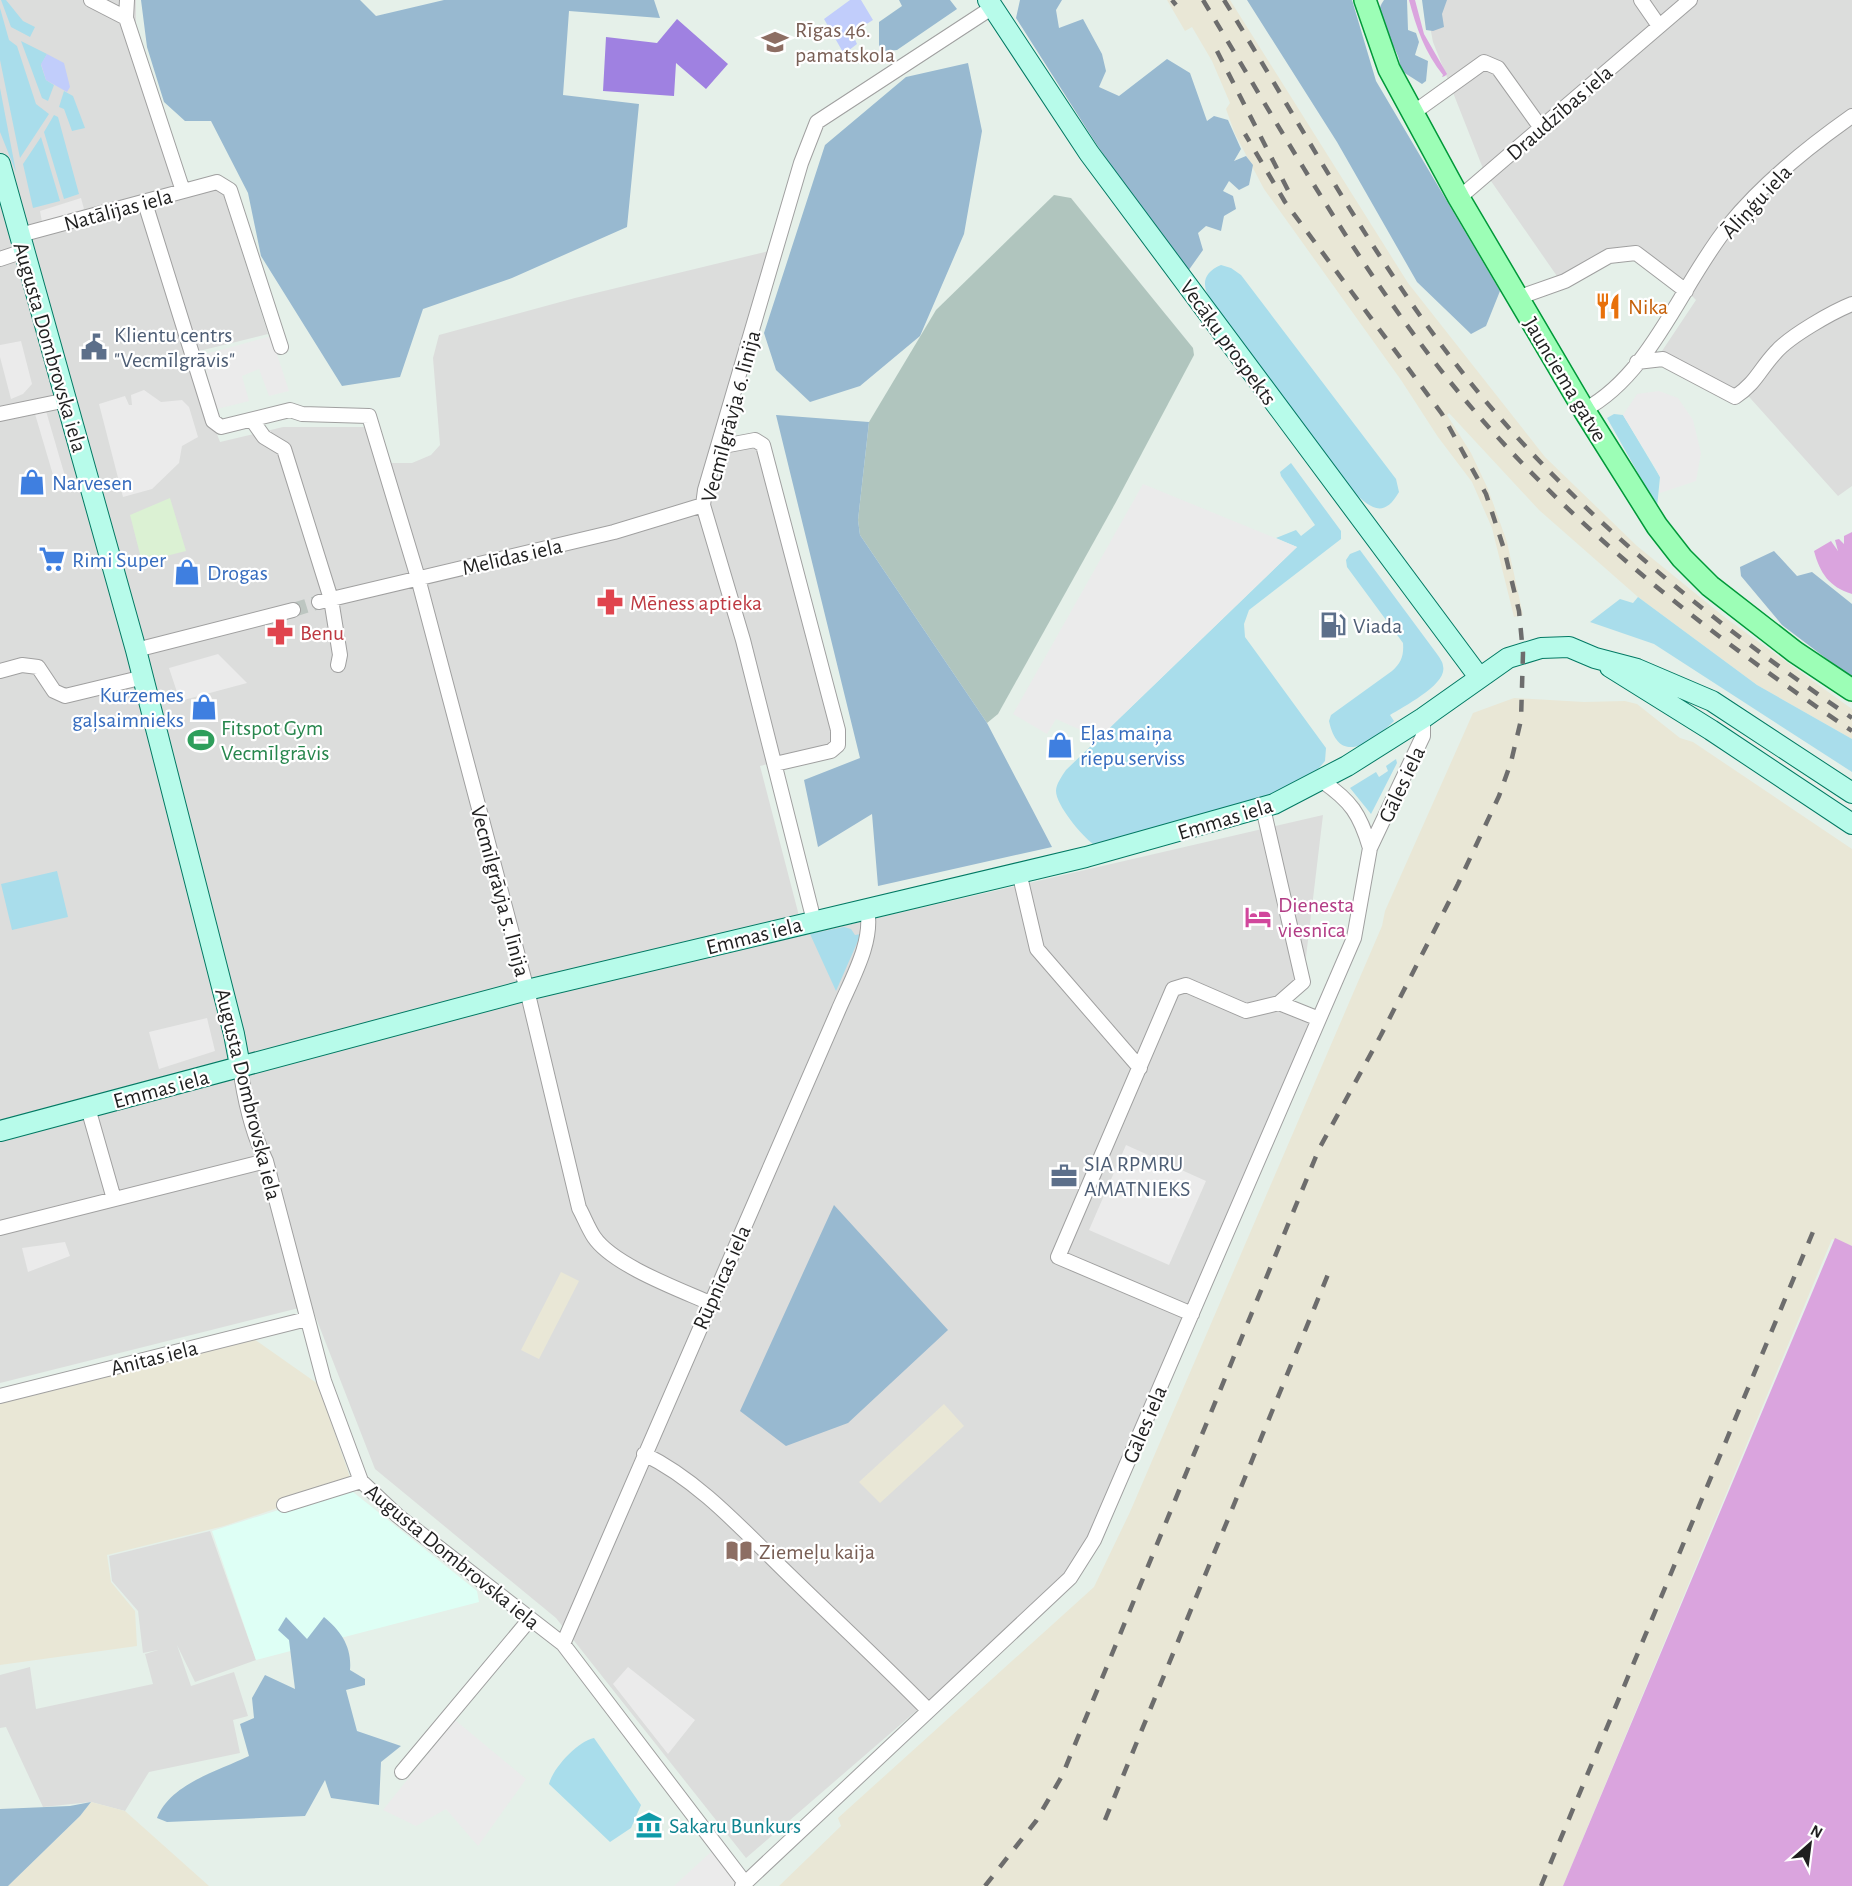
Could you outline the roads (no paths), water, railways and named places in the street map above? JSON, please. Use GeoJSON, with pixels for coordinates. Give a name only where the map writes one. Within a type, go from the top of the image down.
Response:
{"type":"FeatureCollection","features":[{"type":"Feature","properties":{"kind":"main road","name":"Jaunciema gatve"},"geometry":{"type":"LineString","coordinates":[[1365,0],[1389,69],[1459,198],[1584,410],[1657,526],[1682,558],[1710,586],[1766,630],[1852,690]]}},
{"type":"Feature","properties":{"kind":"main road","name":"Vecāķu prospekts"},"geometry":{"type":"LineString","coordinates":[[990,4],[1089,153],[1479,678]]}},
{"type":"Feature","properties":{"kind":"main road","name":"Augusta Dombrovska iela"},"geometry":{"type":"LineString","coordinates":[[0,164],[144,677],[234,1034],[240,1066]]}},
{"type":"Feature","properties":{"kind":"main road","name":"Emmas iela"},"geometry":{"type":"LineString","coordinates":[[0,1131],[527,990],[1019,873],[1136,844],[1263,808],[1287,800],[1322,781],[1423,718],[1508,658],[1541,648],[1569,648],[1595,658]]}},
{"type":"Feature","properties":{"kind":"main road"},"geometry":{"type":"LineString","coordinates":[[1595,658],[1637,669],[1712,701],[1852,793]]}},
{"type":"Feature","properties":{"kind":"main road"},"geometry":{"type":"LineString","coordinates":[[1595,658],[1711,730],[1852,824]]}},
{"type":"Feature","properties":{"kind":"street"},"geometry":{"type":"LineString","coordinates":[[92,0],[126,18]]}},
{"type":"Feature","properties":{"kind":"street"},"geometry":{"type":"LineString","coordinates":[[127,0],[126,18],[183,191]]}},
{"type":"Feature","properties":{"kind":"street"},"geometry":{"type":"LineString","coordinates":[[1641,0],[1659,26]]}},
{"type":"Feature","properties":{"kind":"street","name":"Draudzības iela"},"geometry":{"type":"LineString","coordinates":[[1459,198],[1690,0]]}},
{"type":"Feature","properties":{"kind":"street","name":"Vecmīlgrāvja 6. līnija"},"geometry":{"type":"LineString","coordinates":[[814,921],[743,640],[703,505],[717,447],[801,163],[817,122],[990,4]]}},
{"type":"Feature","properties":{"kind":"street"},"geometry":{"type":"LineString","coordinates":[[1413,113],[1484,62],[1497,68],[1541,128]]}},
{"type":"Feature","properties":{"kind":"street","name":"Āliņģu iela"},"geometry":{"type":"LineString","coordinates":[[1584,410],[1611,394],[1637,362],[1729,225],[1807,147],[1852,116]]}},
{"type":"Feature","properties":{"kind":"street","name":"Natālijas iela"},"geometry":{"type":"LineString","coordinates":[[0,259],[22,243],[217,182],[230,190],[281,347]]}},
{"type":"Feature","properties":{"kind":"street"},"geometry":{"type":"LineString","coordinates":[[145,203],[213,421],[221,427],[252,420],[264,437],[284,449],[339,655],[338,664]]}},
{"type":"Feature","properties":{"kind":"street"},"geometry":{"type":"LineString","coordinates":[[1517,298],[1565,281],[1609,256],[1636,253],[1686,291]]}},
{"type":"Feature","properties":{"kind":"street"},"geometry":{"type":"LineString","coordinates":[[1637,362],[1663,359],[1735,397],[1752,385],[1776,351],[1833,311],[1852,304]]}},
{"type":"Feature","properties":{"kind":"street"},"geometry":{"type":"LineString","coordinates":[[0,414],[67,400]]}},
{"type":"Feature","properties":{"kind":"street","name":"Vecmīlgrāvja 5. līnija"},"geometry":{"type":"LineString","coordinates":[[252,420],[290,410],[302,414],[369,416],[418,578],[527,990],[579,1208],[594,1237],[607,1250],[637,1269],[710,1303]]}},
{"type":"Feature","properties":{"kind":"street"},"geometry":{"type":"LineString","coordinates":[[717,447],[755,440],[763,445],[838,730],[838,745],[831,751],[775,764]]}},
{"type":"Feature","properties":{"kind":"street","name":"Melīdas iela"},"geometry":{"type":"LineString","coordinates":[[325,600],[614,532],[703,505]]}},
{"type":"Feature","properties":{"kind":"street"},"geometry":{"type":"LineString","coordinates":[[136,650],[293,610]]}},
{"type":"Feature","properties":{"kind":"street"},"geometry":{"type":"LineString","coordinates":[[0,671],[22,665],[38,667],[54,691],[64,696],[144,677]]}},
{"type":"Feature","properties":{"kind":"street","name":"Gāles iela"},"geometry":{"type":"LineString","coordinates":[[743,1885],[1070,1578],[1094,1540],[1354,938],[1370,848],[1423,736],[1423,718]]}},
{"type":"Feature","properties":{"kind":"street","name":"Gāles iela"},"geometry":{"type":"LineString","coordinates":[[1322,781],[1352,805],[1359,815],[1370,848]]}},
{"type":"Feature","properties":{"kind":"street"},"geometry":{"type":"LineString","coordinates":[[1192,1314],[1059,1257],[1173,989],[1186,985],[1246,1011],[1278,1003],[1303,982],[1263,808]]}},
{"type":"Feature","properties":{"kind":"street"},"geometry":{"type":"LineString","coordinates":[[1019,873],[1037,949],[1140,1068]]}},
{"type":"Feature","properties":{"kind":"street","name":"Rūpnīcas iela"},"geometry":{"type":"LineString","coordinates":[[563,1644],[842,1001],[870,927],[867,909]]}},
{"type":"Feature","properties":{"kind":"street"},"geometry":{"type":"LineString","coordinates":[[1278,1003],[1319,1019]]}},
{"type":"Feature","properties":{"kind":"street","name":"Augusta Dombrovska iela"},"geometry":{"type":"LineString","coordinates":[[240,1066],[259,1147],[266,1161],[324,1381],[361,1482],[398,1516],[563,1644],[743,1885]]}},
{"type":"Feature","properties":{"kind":"street"},"geometry":{"type":"LineString","coordinates":[[88,1108],[114,1199]]}},
{"type":"Feature","properties":{"kind":"street"},"geometry":{"type":"LineString","coordinates":[[0,1228],[266,1161]]}},
{"type":"Feature","properties":{"kind":"street","name":"Anitas iela"},"geometry":{"type":"LineString","coordinates":[[0,1396],[307,1320]]}},
{"type":"Feature","properties":{"kind":"street"},"geometry":{"type":"LineString","coordinates":[[644,1454],[661,1462],[734,1522],[928,1710]]}},
{"type":"Feature","properties":{"kind":"street"},"geometry":{"type":"LineString","coordinates":[[284,1505],[361,1482]]}},
{"type":"Feature","properties":{"kind":"street"},"geometry":{"type":"LineString","coordinates":[[402,1772],[530,1619]]}},
{"type":"Feature","properties":{"kind":"tunnel"},"geometry":{"type":"LineString","coordinates":[[293,610],[319,602]]}},
{"type":"Feature","properties":{"kind":"railway"},"geometry":{"type":"LineString","coordinates":[[1172,0],[1176,5]]}},
{"type":"Feature","properties":{"kind":"railway"},"geometry":{"type":"LineString","coordinates":[[1203,0],[1343,231],[1404,321],[1481,418],[1528,469],[1629,564],[1738,651],[1852,731]]}},
{"type":"Feature","properties":{"kind":"railway"},"geometry":{"type":"LineString","coordinates":[[1224,0],[1379,254],[1412,304],[1483,398],[1566,488],[1657,571],[1752,647],[1852,718]]}},
{"type":"Feature","properties":{"kind":"railway"},"geometry":{"type":"LineString","coordinates":[[1217,51],[1292,198]]}},
{"type":"Feature","properties":{"kind":"railway"},"geometry":{"type":"LineString","coordinates":[[985,1886],[1036,1821],[1062,1776],[1319,1149],[1381,1035],[1458,884],[1499,796],[1511,762],[1521,720],[1523,653],[1519,611],[1504,549],[1486,494],[1442,414],[1285,202],[1245,134]]}},
{"type":"Feature","properties":{"kind":"railway"},"geometry":{"type":"LineString","coordinates":[[1541,1886],[1815,1227]]}},
{"type":"Feature","properties":{"kind":"railway"},"geometry":{"type":"LineString","coordinates":[[1105,1820],[1329,1272]]}},
{"type":"Feature","properties":{"kind":"place","name":"Rīgas 46. pamatskola"},"geometry":{"type":"Point","coordinates":[775,42]}},
{"type":"Feature","properties":{"kind":"place","name":"Nika"},"geometry":{"type":"Point","coordinates":[1608,306]}},
{"type":"Feature","properties":{"kind":"place","name":"Klientu centrs \"Vecmīlgrāvis\""},"geometry":{"type":"Point","coordinates":[94,347]}},
{"type":"Feature","properties":{"kind":"place","name":"Narvesen"},"geometry":{"type":"Point","coordinates":[32,482]}},
{"type":"Feature","properties":{"kind":"place","name":"Rimi Super"},"geometry":{"type":"Point","coordinates":[52,559]}},
{"type":"Feature","properties":{"kind":"place","name":"Drogas"},"geometry":{"type":"Point","coordinates":[187,572]}},
{"type":"Feature","properties":{"kind":"place","name":"Mēness aptieka"},"geometry":{"type":"Point","coordinates":[610,602]}},
{"type":"Feature","properties":{"kind":"place","name":"Viada"},"geometry":{"type":"Point","coordinates":[1333,625]}},
{"type":"Feature","properties":{"kind":"place","name":"Benu"},"geometry":{"type":"Point","coordinates":[280,632]}},
{"type":"Feature","properties":{"kind":"place","name":"Kurzemes gaļsaimnieks"},"geometry":{"type":"Point","coordinates":[204,707]}},
{"type":"Feature","properties":{"kind":"place","name":"Fitspot Gym Vecmīlgrāvis"},"geometry":{"type":"Point","coordinates":[201,740]}},
{"type":"Feature","properties":{"kind":"place","name":"Eļas maiņa riepu serviss"},"geometry":{"type":"Point","coordinates":[1060,745]}},
{"type":"Feature","properties":{"kind":"place","name":"Dienesta viesnīca"},"geometry":{"type":"Point","coordinates":[1258,917]}},
{"type":"Feature","properties":{"kind":"place","name":"SIA RPMRU AMATNIEKS"},"geometry":{"type":"Point","coordinates":[1064,1176]}},
{"type":"Feature","properties":{"kind":"place","name":"Ziemeļu kaija"},"geometry":{"type":"Point","coordinates":[739,1551]}},
{"type":"Feature","properties":{"kind":"place","name":"Sakaru Bunkurs"},"geometry":{"type":"Point","coordinates":[649,1825]}}]}
